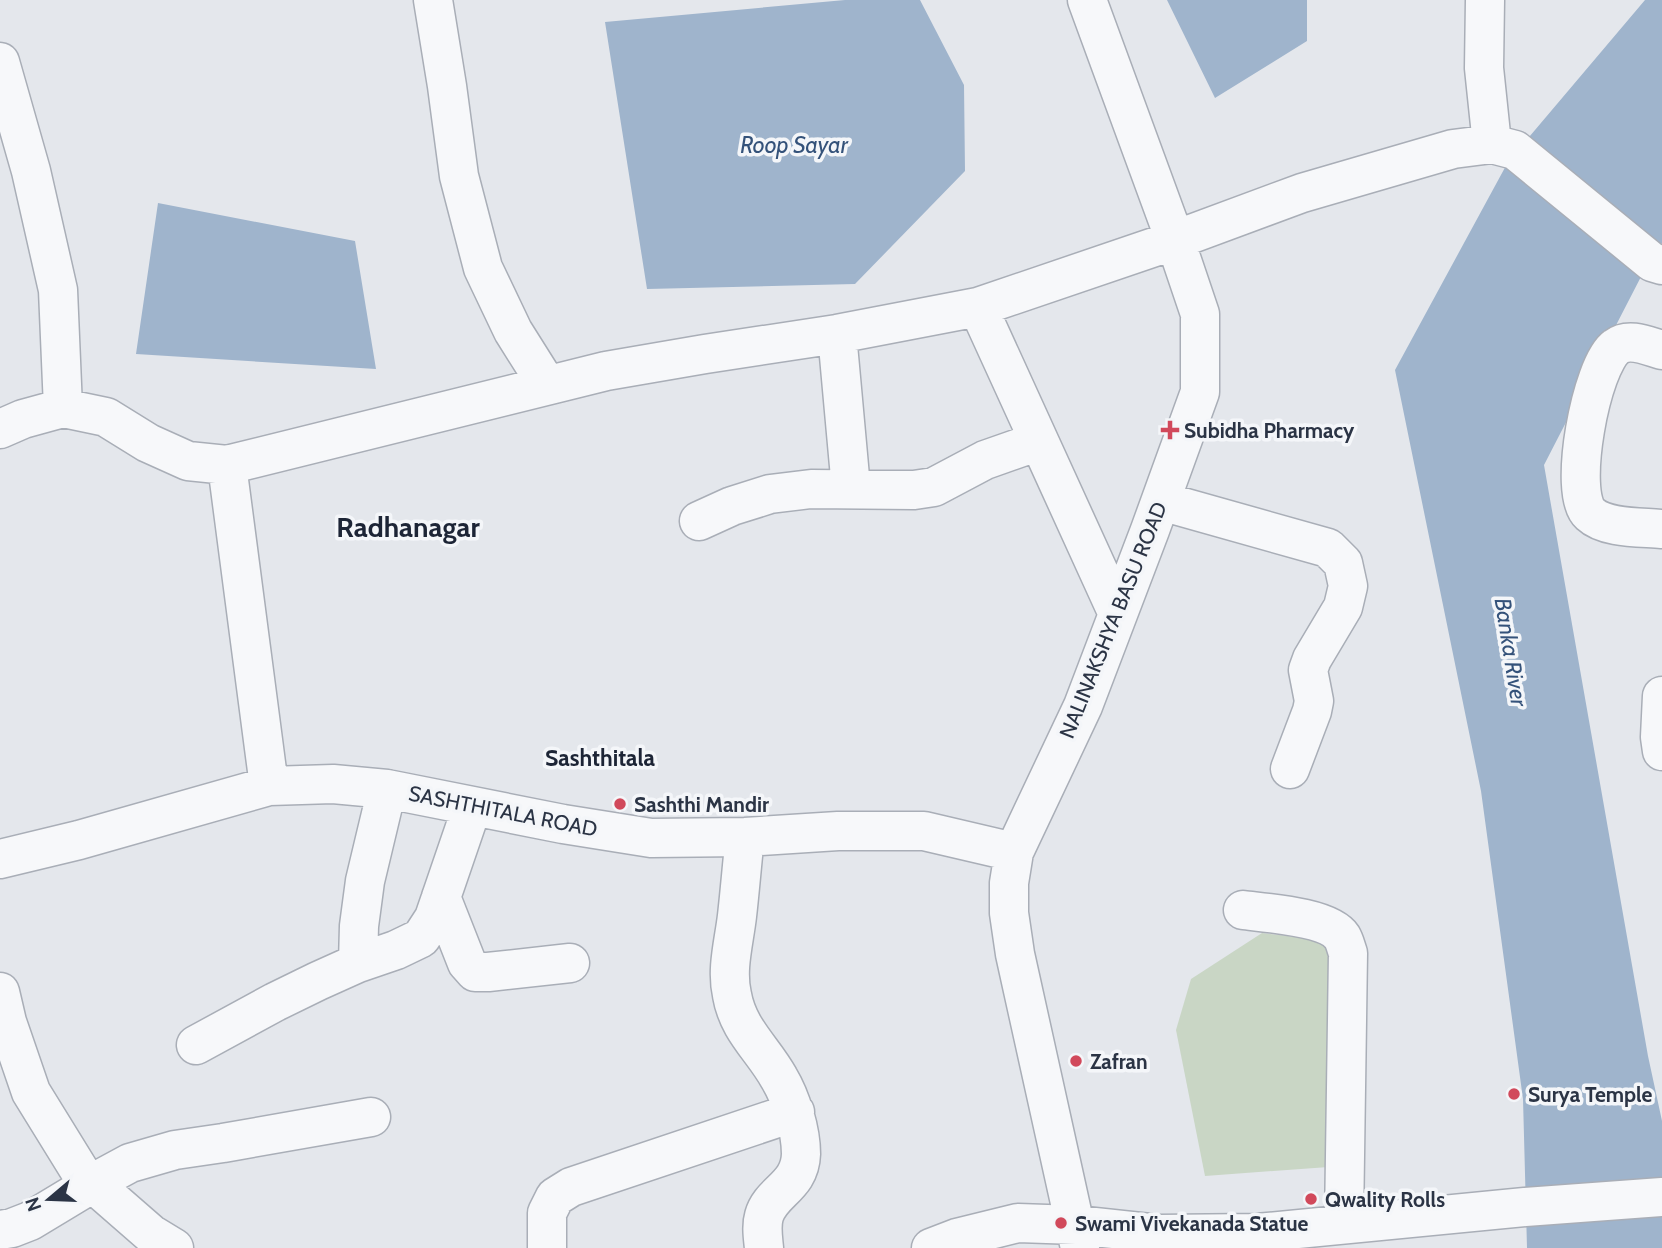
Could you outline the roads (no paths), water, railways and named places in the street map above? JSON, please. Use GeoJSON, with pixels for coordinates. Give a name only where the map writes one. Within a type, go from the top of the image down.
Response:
{"type":"FeatureCollection","features":[{"type":"Feature","properties":{"kind":"street"},"geometry":{"type":"LineString","coordinates":[[433,0],[459,176],[482,268],[513,331],[547,385]]}},
{"type":"Feature","properties":{"kind":"street","name":"NALINAKSHYA BASU ROAD"},"geometry":{"type":"LineString","coordinates":[[1078,1237],[1015,954],[1009,913],[1009,883],[1014,852],[1083,706],[1200,392],[1200,314],[1087,0]]}},
{"type":"Feature","properties":{"kind":"street"},"geometry":{"type":"LineString","coordinates":[[1485,0],[1484,68],[1504,147],[1657,263]]}},
{"type":"Feature","properties":{"kind":"street"},"geometry":{"type":"LineString","coordinates":[[0,62],[31,171],[58,290],[63,408]]}},
{"type":"Feature","properties":{"kind":"street"},"geometry":{"type":"LineString","coordinates":[[0,429],[23,419],[63,408],[106,417],[148,443],[188,461],[227,466],[606,371],[837,334],[978,307],[1175,240],[1302,193],[1453,149],[1504,147]]}},
{"type":"Feature","properties":{"kind":"street"},"geometry":{"type":"LineString","coordinates":[[978,307],[1118,614]]}},
{"type":"Feature","properties":{"kind":"street"},"geometry":{"type":"LineString","coordinates":[[837,334],[851,488]]}},
{"type":"Feature","properties":{"kind":"street"},"geometry":{"type":"LineString","coordinates":[[1662,350],[1627,342],[1617,346],[1609,354],[1597,378],[1588,411],[1582,449],[1581,498],[1588,513],[1601,522],[1662,529]]}},
{"type":"Feature","properties":{"kind":"street"},"geometry":{"type":"LineString","coordinates":[[699,521],[732,506],[770,494],[811,489],[934,487],[966,468],[1039,441]]}},
{"type":"Feature","properties":{"kind":"street"},"geometry":{"type":"LineString","coordinates":[[227,466],[269,786]]}},
{"type":"Feature","properties":{"kind":"street"},"geometry":{"type":"LineString","coordinates":[[1161,500],[1328,548],[1343,563],[1348,586],[1343,607],[1308,670],[1314,701],[1290,769]]}},
{"type":"Feature","properties":{"kind":"street"},"geometry":{"type":"LineString","coordinates":[[1662,696],[1662,751]]}},
{"type":"Feature","properties":{"kind":"street","name":"SASHTHITALA ROAD"},"geometry":{"type":"LineString","coordinates":[[0,859],[79,840],[269,786],[333,784],[387,789],[472,807],[652,838],[838,831],[924,831],[1014,852]]}},
{"type":"Feature","properties":{"kind":"street"},"geometry":{"type":"LineString","coordinates":[[358,963],[359,926],[365,881],[387,789]]}},
{"type":"Feature","properties":{"kind":"street"},"geometry":{"type":"LineString","coordinates":[[196,1045],[275,1002],[358,963],[421,938],[434,918],[472,807]]}},
{"type":"Feature","properties":{"kind":"street"},"geometry":{"type":"LineString","coordinates":[[745,836],[730,963],[732,995],[743,1028],[779,1078],[795,1112],[801,1155],[793,1181],[772,1202],[764,1216],[764,1248]]}},
{"type":"Feature","properties":{"kind":"street"},"geometry":{"type":"LineString","coordinates":[[441,897],[467,963],[475,972],[570,962]]}},
{"type":"Feature","properties":{"kind":"street"},"geometry":{"type":"LineString","coordinates":[[1243,910],[1303,918],[1328,926],[1342,936],[1348,953],[1344,1223]]}},
{"type":"Feature","properties":{"kind":"street"},"geometry":{"type":"LineString","coordinates":[[2,1013],[31,1092],[81,1172],[152,1234],[174,1248]]}},
{"type":"Feature","properties":{"kind":"street"},"geometry":{"type":"LineString","coordinates":[[547,1248],[547,1213],[555,1197],[571,1187],[795,1112]]}},
{"type":"Feature","properties":{"kind":"street"},"geometry":{"type":"LineString","coordinates":[[0,1230],[30,1222],[130,1163],[174,1150],[371,1117]]}},
{"type":"Feature","properties":{"kind":"street"},"geometry":{"type":"LineString","coordinates":[[932,1248],[957,1238],[1018,1223],[1078,1237],[1258,1233],[1344,1223],[1662,1196]]}},
{"type":"Feature","properties":{"kind":"water","name":"Roop Sayar"},"geometry":{"type":"Polygon","coordinates":[[[845,0],[920,0],[964,85],[965,171],[855,284],[647,289],[605,22],[845,0]]]}},
{"type":"Feature","properties":{"kind":"water"},"geometry":{"type":"Polygon","coordinates":[[[1167,0],[1307,0],[1307,41],[1215,98],[1167,0]]]}},
{"type":"Feature","properties":{"kind":"water","name":"Banka River"},"geometry":{"type":"Polygon","coordinates":[[[1645,0],[1662,0],[1662,243],[1646,267],[1544,465],[1648,1056],[1662,1121],[1662,1248],[1527,1248],[1523,1099],[1481,791],[1395,370],[1508,162],[1645,0]]]}},
{"type":"Feature","properties":{"kind":"water"},"geometry":{"type":"Polygon","coordinates":[[[158,203],[355,241],[376,369],[136,354],[158,203]]]}},
{"type":"Feature","properties":{"kind":"place","name":"Subidha Pharmacy"},"geometry":{"type":"Point","coordinates":[1170,430]}},
{"type":"Feature","properties":{"kind":"place","name":"Sashthi Mandir"},"geometry":{"type":"Point","coordinates":[620,804]}},
{"type":"Feature","properties":{"kind":"place","name":"Zafran"},"geometry":{"type":"Point","coordinates":[1076,1061]}},
{"type":"Feature","properties":{"kind":"place","name":"Surya Temple"},"geometry":{"type":"Point","coordinates":[1514,1094]}},
{"type":"Feature","properties":{"kind":"place","name":"Qwality Rolls"},"geometry":{"type":"Point","coordinates":[1311,1199]}},
{"type":"Feature","properties":{"kind":"place","name":"Swami Vivekanada Statue"},"geometry":{"type":"Point","coordinates":[1061,1223]}},
{"type":"Feature","properties":{"kind":"district","name":"Radhanagar"},"geometry":{"type":"Point","coordinates":[408,527]}},
{"type":"Feature","properties":{"kind":"district","name":"Sashthitala"},"geometry":{"type":"Point","coordinates":[600,758]}}]}
